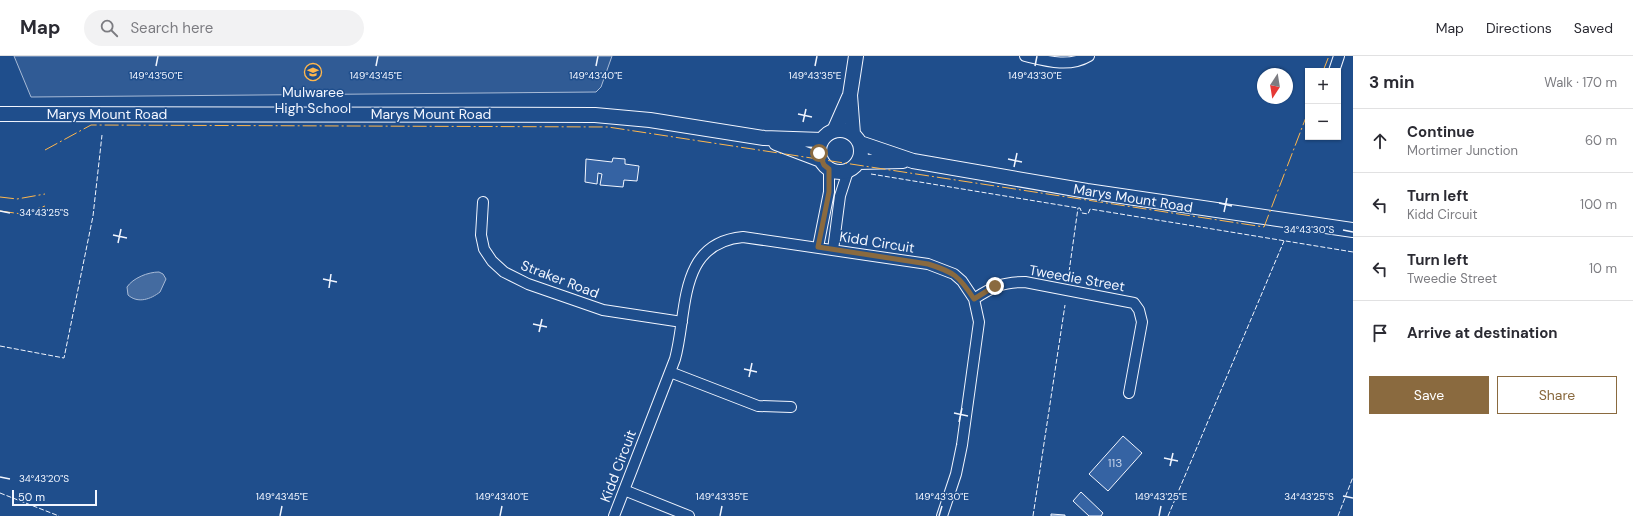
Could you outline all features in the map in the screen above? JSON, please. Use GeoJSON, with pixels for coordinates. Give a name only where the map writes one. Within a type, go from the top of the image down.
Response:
{"type":"FeatureCollection","features":[{"type":"Feature","properties":{"kind":"street"},"geometry":{"type":"LineString","coordinates":[[818,247],[829,192],[825,164],[819,146],[822,140],[834,130],[850,95],[856,56]]}},
{"type":"Feature","properties":{"kind":"street"},"geometry":{"type":"LineString","coordinates":[[1025,56],[1055,63],[1071,62],[1089,56]]}},
{"type":"Feature","properties":{"kind":"street"},"geometry":{"type":"LineString","coordinates":[[1335,68],[1340,56]]}},
{"type":"Feature","properties":{"kind":"street"},"geometry":{"type":"LineString","coordinates":[[833,250],[840,196],[853,166],[861,156],[850,95]]}},
{"type":"Feature","properties":{"kind":"street","name":"Marys Mount Road"},"geometry":{"type":"LineString","coordinates":[[0,114],[595,115],[650,120],[764,138],[822,140]]}},
{"type":"Feature","properties":{"kind":"street"},"geometry":{"type":"LineString","coordinates":[[834,130],[847,131],[857,138]]}},
{"type":"Feature","properties":{"kind":"street","name":"Marys Mount Road"},"geometry":{"type":"LineString","coordinates":[[764,138],[825,164]]}},
{"type":"Feature","properties":{"kind":"street","name":"Marys Mount Road"},"geometry":{"type":"LineString","coordinates":[[857,138],[913,161],[1087,191],[1353,230]]}},
{"type":"Feature","properties":{"kind":"street","name":"Marys Mount Road"},"geometry":{"type":"LineString","coordinates":[[853,166],[913,161]]}},
{"type":"Feature","properties":{"kind":"street"},"geometry":{"type":"LineString","coordinates":[[825,164],[842,172],[853,166]]}},
{"type":"Feature","properties":{"kind":"street","name":"Straker Road"},"geometry":{"type":"LineString","coordinates":[[483,202],[482,235],[484,249],[492,261],[504,272],[528,284],[603,310],[682,322]]}},
{"type":"Feature","properties":{"kind":"street","name":"Kidd Circuit"},"geometry":{"type":"LineString","coordinates":[[614,516],[680,343],[682,322],[692,272],[703,255],[713,246],[733,238],[743,237],[928,264],[954,274],[962,281],[974,299],[979,322],[962,445],[956,474],[942,516]]}},
{"type":"Feature","properties":{"kind":"street","name":"Tweedie Street"},"geometry":{"type":"LineString","coordinates":[[974,299],[999,285],[1013,282],[1025,282],[1134,303],[1139,310],[1142,322],[1129,393]]}},
{"type":"Feature","properties":{"kind":"street"},"geometry":{"type":"LineString","coordinates":[[670,372],[758,406],[791,407]]}},
{"type":"Feature","properties":{"kind":"street"},"geometry":{"type":"LineString","coordinates":[[624,490],[689,516]]}},
{"type":"Feature","properties":{"kind":"shaded area","name":"Mulwaree High School"},"geometry":{"type":"Polygon","coordinates":[[[14,56],[612,56],[601,87],[596,92],[31,97],[14,56]]]}},
{"type":"Feature","properties":{"kind":"shaded area"},"geometry":{"type":"Polygon","coordinates":[[[159,272],[163,274],[166,279],[160,292],[153,297],[144,300],[132,298],[128,295],[127,287],[137,278],[146,274],[159,272]]]}},
{"type":"Feature","properties":{"kind":"building"},"geometry":{"type":"Polygon","coordinates":[[[613,158],[625,159],[625,164],[639,166],[637,181],[624,180],[623,187],[600,185],[602,174],[598,173],[597,184],[585,182],[586,159],[612,162],[613,158]]]}},
{"type":"Feature","properties":{"kind":"building"},"geometry":{"type":"Polygon","coordinates":[[[1123,436],[1142,453],[1108,491],[1089,474],[1123,436]]]}},
{"type":"Feature","properties":{"kind":"building"},"geometry":{"type":"Polygon","coordinates":[[[1081,492],[1103,513],[1101,516],[1089,516],[1073,501],[1081,492]]]}},
{"type":"Feature","properties":{"kind":"building"},"geometry":{"type":"Polygon","coordinates":[[[1051,514],[1065,515],[1065,516],[1051,516],[1051,514]]]}},
{"type":"Feature","properties":{"kind":"fence"},"geometry":{"type":"LineString","coordinates":[[0,346],[64,358],[93,216],[102,135]]}},
{"type":"Feature","properties":{"kind":"fence"},"geometry":{"type":"LineString","coordinates":[[871,174],[1080,208],[1082,213],[1088,214],[1090,209],[1353,252]]}},
{"type":"Feature","properties":{"kind":"fence"},"geometry":{"type":"LineString","coordinates":[[1069,272],[1078,208]]}},
{"type":"Feature","properties":{"kind":"fence"},"geometry":{"type":"LineString","coordinates":[[1168,516],[1284,241]]}},
{"type":"Feature","properties":{"kind":"fence"},"geometry":{"type":"LineString","coordinates":[[1033,516],[1065,305]]}},
{"type":"Feature","properties":{"kind":"fence"},"geometry":{"type":"LineString","coordinates":[[1338,516],[1353,477]]}},
{"type":"Feature","properties":{"kind":"fence"},"geometry":{"type":"LineString","coordinates":[[0,493],[59,516]]}},
{"type":"Feature","properties":{"kind":"power"},"geometry":{"type":"LineString","coordinates":[[1324,68],[1329,56]]}},
{"type":"Feature","properties":{"kind":"power"},"geometry":{"type":"LineString","coordinates":[[45,150],[91,125],[608,127],[1264,227],[1305,120]]}},
{"type":"Feature","properties":{"kind":"power"},"geometry":{"type":"LineString","coordinates":[[0,197],[17,199],[45,194]]}},
{"type":"Feature","properties":{"kind":"power"},"geometry":{"type":"LineString","coordinates":[[0,211],[22,214],[45,206]]}},
{"type":"Feature","properties":{"kind":"place","name":"Mulwaree High School"},"geometry":{"type":"Point","coordinates":[313,72]}},
{"type":"Feature","properties":{"kind":"route"},"geometry":{"type":"LineString","coordinates":[[819,153],[824,165],[829,169],[829,192],[818,247],[928,264],[941,268],[954,274],[962,281],[974,299],[995,286]]}}]}
